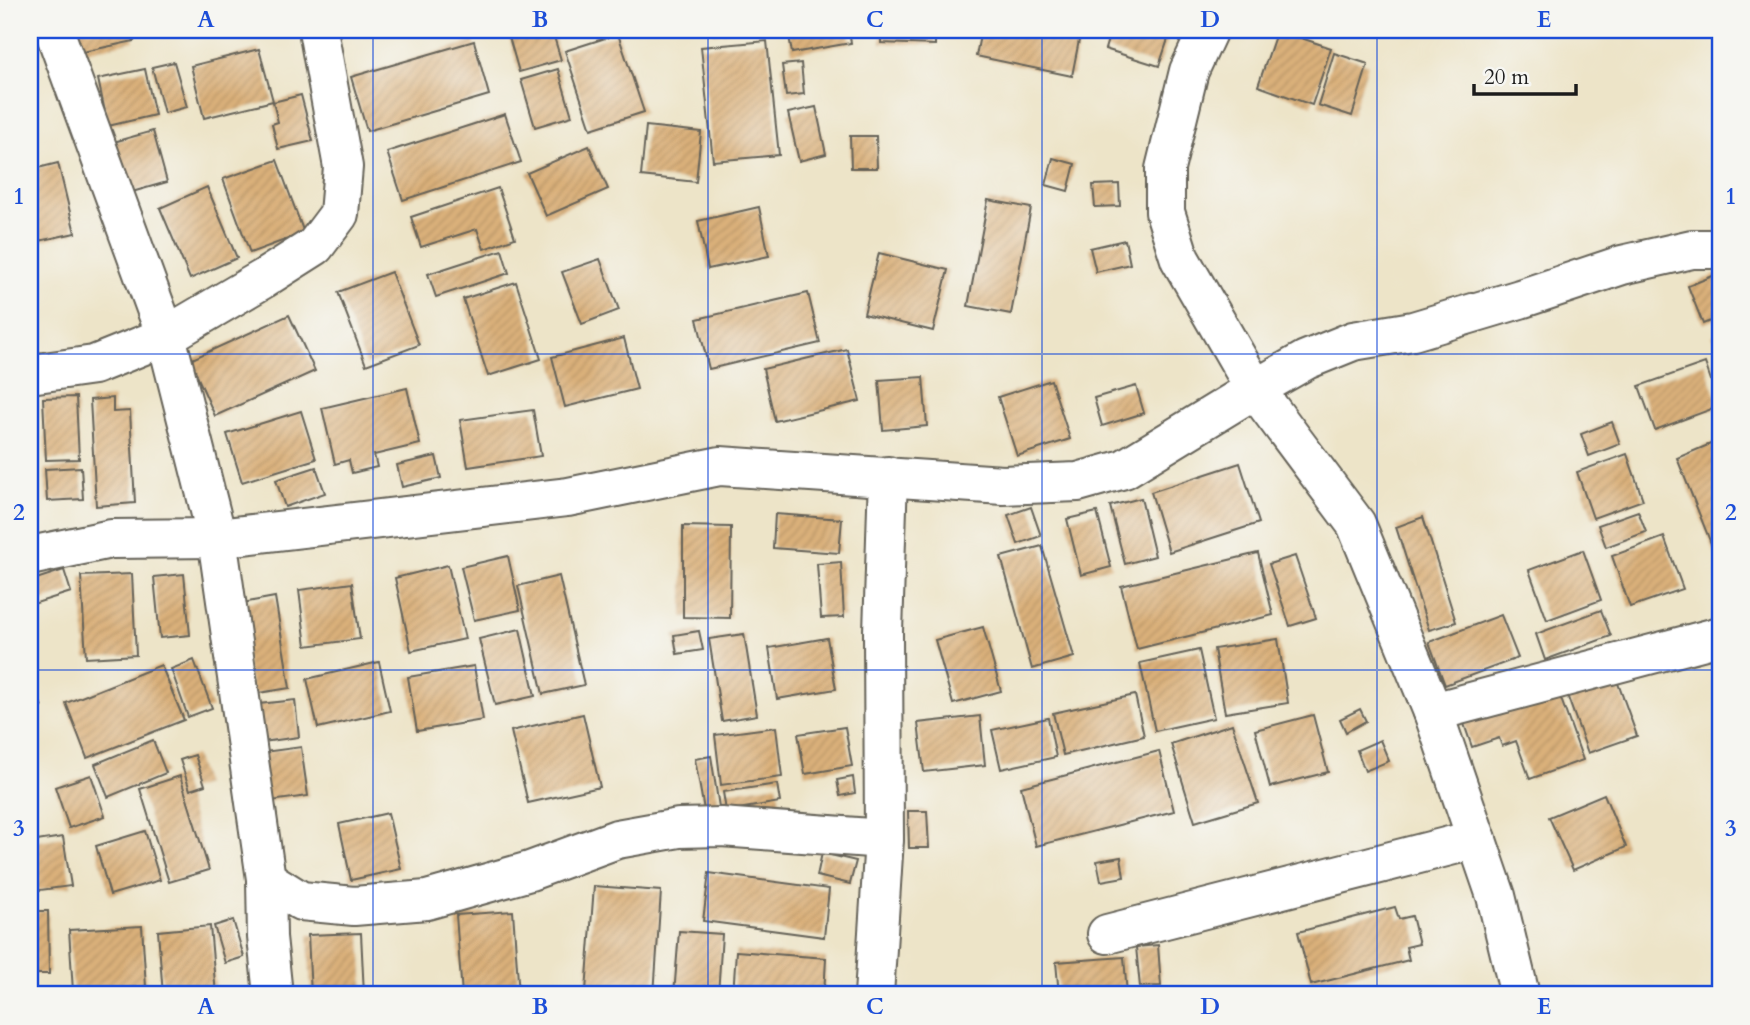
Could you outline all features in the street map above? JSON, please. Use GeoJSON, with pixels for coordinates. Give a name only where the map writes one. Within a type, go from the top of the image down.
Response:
{"type":"FeatureCollection","features":[{"type":"Feature","properties":{"kind":"street"},"geometry":{"type":"LineString","coordinates":[[54,30],[166,336],[217,538],[266,879],[267,937],[273,995]]}},
{"type":"Feature","properties":{"kind":"street"},"geometry":{"type":"LineString","coordinates":[[1208,30],[1189,71],[1165,169],[1165,212],[1180,259],[1255,389],[1356,524],[1433,712],[1496,896],[1520,995]]}},
{"type":"Feature","properties":{"kind":"street"},"geometry":{"type":"LineString","coordinates":[[30,374],[94,365],[166,336],[315,246],[339,214],[343,167],[327,33]]}},
{"type":"Feature","properties":{"kind":"street"},"geometry":{"type":"LineString","coordinates":[[30,556],[111,539],[217,538],[568,497],[720,466],[1003,485],[1078,482],[1124,469],[1306,360],[1353,341],[1413,331],[1622,265],[1692,249],[1720,249]]}},
{"type":"Feature","properties":{"kind":"street"},"geometry":{"type":"LineString","coordinates":[[874,995],[884,839],[883,632],[888,476]]}},
{"type":"Feature","properties":{"kind":"street"},"geometry":{"type":"LineString","coordinates":[[1433,712],[1720,636]]}},
{"type":"Feature","properties":{"kind":"street"},"geometry":{"type":"LineString","coordinates":[[266,879],[301,901],[354,906],[427,900],[530,871],[617,839],[679,828],[721,827],[884,839]]}},
{"type":"Feature","properties":{"kind":"street"},"geometry":{"type":"LineString","coordinates":[[1107,934],[1476,839]]}},
{"type":"Feature","properties":{"kind":"building"},"geometry":{"type":"Polygon","coordinates":[[[73,30],[131,30],[134,41],[78,53],[73,30]]]}},
{"type":"Feature","properties":{"kind":"building"},"geometry":{"type":"Polygon","coordinates":[[[507,30],[552,30],[561,60],[519,72],[507,30]]]}},
{"type":"Feature","properties":{"kind":"building"},"geometry":{"type":"Polygon","coordinates":[[[713,30],[733,30],[733,31],[714,34],[713,30]]]}},
{"type":"Feature","properties":{"kind":"building"},"geometry":{"type":"Polygon","coordinates":[[[788,30],[849,30],[851,43],[792,53],[788,30]]]}},
{"type":"Feature","properties":{"kind":"building"},"geometry":{"type":"Polygon","coordinates":[[[881,30],[935,30],[935,45],[881,43],[881,30]]]}},
{"type":"Feature","properties":{"kind":"building"},"geometry":{"type":"Polygon","coordinates":[[[981,30],[1081,30],[1072,76],[976,56],[981,30]]]}},
{"type":"Feature","properties":{"kind":"building"},"geometry":{"type":"Polygon","coordinates":[[[1111,30],[1171,30],[1159,66],[1105,49],[1111,30]]]}},
{"type":"Feature","properties":{"kind":"building"},"geometry":{"type":"Polygon","coordinates":[[[1277,30],[1331,48],[1312,105],[1258,86],[1277,30]]]}},
{"type":"Feature","properties":{"kind":"building"},"geometry":{"type":"Polygon","coordinates":[[[618,34],[644,112],[591,129],[565,51],[618,34]]]}},
{"type":"Feature","properties":{"kind":"building"},"geometry":{"type":"Polygon","coordinates":[[[474,41],[489,95],[367,131],[351,77],[474,41]]]}},
{"type":"Feature","properties":{"kind":"building"},"geometry":{"type":"Polygon","coordinates":[[[767,41],[779,155],[713,161],[701,47],[767,41]]]}},
{"type":"Feature","properties":{"kind":"building"},"geometry":{"type":"Polygon","coordinates":[[[259,49],[273,101],[204,118],[191,66],[259,49]]]}},
{"type":"Feature","properties":{"kind":"building"},"geometry":{"type":"Polygon","coordinates":[[[1334,53],[1368,64],[1352,116],[1318,105],[1334,53]]]}},
{"type":"Feature","properties":{"kind":"building"},"geometry":{"type":"Polygon","coordinates":[[[174,62],[187,107],[164,113],[152,67],[174,62]]]}},
{"type":"Feature","properties":{"kind":"building"},"geometry":{"type":"Polygon","coordinates":[[[801,63],[804,94],[786,96],[782,65],[801,63]]]}},
{"type":"Feature","properties":{"kind":"building"},"geometry":{"type":"Polygon","coordinates":[[[145,69],[155,115],[108,126],[98,79],[145,69]]]}},
{"type":"Feature","properties":{"kind":"building"},"geometry":{"type":"Polygon","coordinates":[[[558,69],[572,116],[535,127],[521,80],[558,69]]]}},
{"type":"Feature","properties":{"kind":"building"},"geometry":{"type":"Polygon","coordinates":[[[301,95],[313,141],[278,149],[272,124],[278,122],[273,102],[301,95]]]}},
{"type":"Feature","properties":{"kind":"building"},"geometry":{"type":"Polygon","coordinates":[[[816,107],[826,154],[799,161],[788,113],[816,107]]]}},
{"type":"Feature","properties":{"kind":"building"},"geometry":{"type":"Polygon","coordinates":[[[505,114],[521,162],[403,200],[387,152],[505,114]]]}},
{"type":"Feature","properties":{"kind":"building"},"geometry":{"type":"Polygon","coordinates":[[[646,126],[701,132],[696,182],[641,176],[646,126]]]}},
{"type":"Feature","properties":{"kind":"building"},"geometry":{"type":"Polygon","coordinates":[[[153,131],[167,182],[125,194],[110,143],[153,131]]]}},
{"type":"Feature","properties":{"kind":"building"},"geometry":{"type":"Polygon","coordinates":[[[850,136],[876,136],[877,168],[851,168],[850,136]]]}},
{"type":"Feature","properties":{"kind":"building"},"geometry":{"type":"Polygon","coordinates":[[[589,146],[608,189],[546,216],[527,173],[589,146]]]}},
{"type":"Feature","properties":{"kind":"building"},"geometry":{"type":"Polygon","coordinates":[[[1053,158],[1075,164],[1068,191],[1046,185],[1053,158]]]}},
{"type":"Feature","properties":{"kind":"building"},"geometry":{"type":"Polygon","coordinates":[[[277,160],[304,233],[250,253],[223,179],[277,160]]]}},
{"type":"Feature","properties":{"kind":"building"},"geometry":{"type":"Polygon","coordinates":[[[58,163],[75,233],[30,243],[30,170],[58,163]]]}},
{"type":"Feature","properties":{"kind":"building"},"geometry":{"type":"Polygon","coordinates":[[[1119,184],[1120,206],[1095,207],[1093,185],[1119,184]]]}},
{"type":"Feature","properties":{"kind":"building"},"geometry":{"type":"Polygon","coordinates":[[[207,187],[237,258],[190,279],[160,208],[207,187]]]}},
{"type":"Feature","properties":{"kind":"building"},"geometry":{"type":"Polygon","coordinates":[[[498,188],[515,238],[484,249],[477,229],[421,247],[411,217],[498,188]]]}},
{"type":"Feature","properties":{"kind":"building"},"geometry":{"type":"Polygon","coordinates":[[[988,200],[1031,208],[1011,314],[968,306],[988,200]]]}},
{"type":"Feature","properties":{"kind":"building"},"geometry":{"type":"Polygon","coordinates":[[[759,207],[769,256],[708,269],[698,221],[759,207]]]}},
{"type":"Feature","properties":{"kind":"building"},"geometry":{"type":"Polygon","coordinates":[[[1125,240],[1130,264],[1096,272],[1090,248],[1125,240]]]}},
{"type":"Feature","properties":{"kind":"building"},"geometry":{"type":"Polygon","coordinates":[[[502,250],[509,273],[436,297],[428,274],[502,250]]]}},
{"type":"Feature","properties":{"kind":"building"},"geometry":{"type":"Polygon","coordinates":[[[879,253],[948,270],[933,331],[864,314],[879,253]]]}},
{"type":"Feature","properties":{"kind":"building"},"geometry":{"type":"Polygon","coordinates":[[[600,259],[619,310],[582,324],[562,272],[600,259]]]}},
{"type":"Feature","properties":{"kind":"building"},"geometry":{"type":"Polygon","coordinates":[[[391,272],[419,345],[366,365],[338,292],[391,272]]]}},
{"type":"Feature","properties":{"kind":"building"},"geometry":{"type":"Polygon","coordinates":[[[1720,273],[1720,317],[1703,324],[1688,286],[1720,273]]]}},
{"type":"Feature","properties":{"kind":"building"},"geometry":{"type":"Polygon","coordinates":[[[516,282],[541,359],[488,376],[463,299],[516,282]]]}},
{"type":"Feature","properties":{"kind":"building"},"geometry":{"type":"Polygon","coordinates":[[[808,293],[820,343],[709,369],[697,319],[808,293]]]}},
{"type":"Feature","properties":{"kind":"building"},"geometry":{"type":"Polygon","coordinates":[[[289,315],[315,371],[215,416],[190,360],[289,315]]]}},
{"type":"Feature","properties":{"kind":"building"},"geometry":{"type":"Polygon","coordinates":[[[1720,333],[1720,357],[1712,336],[1720,333]]]}},
{"type":"Feature","properties":{"kind":"building"},"geometry":{"type":"Polygon","coordinates":[[[624,338],[637,389],[565,407],[552,357],[624,338]]]}},
{"type":"Feature","properties":{"kind":"building"},"geometry":{"type":"Polygon","coordinates":[[[847,349],[860,401],[775,421],[763,369],[847,349]]]}},
{"type":"Feature","properties":{"kind":"building"},"geometry":{"type":"Polygon","coordinates":[[[1705,363],[1720,406],[1655,430],[1639,386],[1705,363]]]}},
{"type":"Feature","properties":{"kind":"building"},"geometry":{"type":"Polygon","coordinates":[[[923,377],[927,426],[883,430],[879,380],[923,377]]]}},
{"type":"Feature","properties":{"kind":"building"},"geometry":{"type":"Polygon","coordinates":[[[1051,380],[1070,439],[1017,456],[998,397],[1051,380]]]}},
{"type":"Feature","properties":{"kind":"building"},"geometry":{"type":"Polygon","coordinates":[[[1136,386],[1144,413],[1102,426],[1094,398],[1136,386]]]}},
{"type":"Feature","properties":{"kind":"building"},"geometry":{"type":"Polygon","coordinates":[[[407,388],[420,444],[374,455],[377,467],[352,473],[349,460],[335,464],[322,408],[407,388]]]}},
{"type":"Feature","properties":{"kind":"building"},"geometry":{"type":"Polygon","coordinates":[[[76,397],[79,459],[46,460],[43,398],[76,397]]]}},
{"type":"Feature","properties":{"kind":"building"},"geometry":{"type":"Polygon","coordinates":[[[113,398],[113,412],[130,411],[135,503],[96,506],[90,400],[113,398]]]}},
{"type":"Feature","properties":{"kind":"building"},"geometry":{"type":"Polygon","coordinates":[[[533,410],[541,456],[468,467],[460,420],[533,410]]]}},
{"type":"Feature","properties":{"kind":"building"},"geometry":{"type":"Polygon","coordinates":[[[301,411],[316,459],[242,482],[227,434],[301,411]]]}},
{"type":"Feature","properties":{"kind":"building"},"geometry":{"type":"Polygon","coordinates":[[[1612,422],[1620,444],[1589,456],[1581,434],[1612,422]]]}},
{"type":"Feature","properties":{"kind":"building"},"geometry":{"type":"Polygon","coordinates":[[[1720,440],[1720,566],[1677,458],[1720,440]]]}},
{"type":"Feature","properties":{"kind":"building"},"geometry":{"type":"Polygon","coordinates":[[[1627,454],[1643,500],[1593,518],[1577,472],[1627,454]]]}},
{"type":"Feature","properties":{"kind":"building"},"geometry":{"type":"Polygon","coordinates":[[[436,456],[441,478],[402,487],[397,465],[436,456]]]}},
{"type":"Feature","properties":{"kind":"building"},"geometry":{"type":"Polygon","coordinates":[[[1240,463],[1259,523],[1169,552],[1151,492],[1240,463]]]}},
{"type":"Feature","properties":{"kind":"building"},"geometry":{"type":"Polygon","coordinates":[[[81,467],[83,499],[47,501],[45,469],[81,467]]]}},
{"type":"Feature","properties":{"kind":"building"},"geometry":{"type":"Polygon","coordinates":[[[316,467],[325,493],[285,507],[276,480],[316,467]]]}},
{"type":"Feature","properties":{"kind":"building"},"geometry":{"type":"Polygon","coordinates":[[[1141,498],[1155,556],[1125,564],[1110,506],[1141,498]]]}},
{"type":"Feature","properties":{"kind":"building"},"geometry":{"type":"Polygon","coordinates":[[[1031,507],[1041,536],[1018,544],[1008,515],[1031,507]]]}},
{"type":"Feature","properties":{"kind":"building"},"geometry":{"type":"Polygon","coordinates":[[[1638,511],[1646,532],[1606,547],[1598,525],[1638,511]]]}},
{"type":"Feature","properties":{"kind":"building"},"geometry":{"type":"Polygon","coordinates":[[[1097,512],[1111,567],[1081,575],[1067,519],[1097,512]]]}},
{"type":"Feature","properties":{"kind":"building"},"geometry":{"type":"Polygon","coordinates":[[[775,514],[842,519],[839,553],[773,548],[775,514]]]}},
{"type":"Feature","properties":{"kind":"building"},"geometry":{"type":"Polygon","coordinates":[[[1423,517],[1456,622],[1429,630],[1396,527],[1423,517]]]}},
{"type":"Feature","properties":{"kind":"building"},"geometry":{"type":"Polygon","coordinates":[[[683,526],[731,527],[730,618],[683,617],[683,526]]]}},
{"type":"Feature","properties":{"kind":"building"},"geometry":{"type":"Polygon","coordinates":[[[1664,537],[1683,589],[1630,607],[1612,556],[1664,537]]]}},
{"type":"Feature","properties":{"kind":"building"},"geometry":{"type":"Polygon","coordinates":[[[1042,546],[1074,657],[1032,669],[1001,557],[1042,546]]]}},
{"type":"Feature","properties":{"kind":"building"},"geometry":{"type":"Polygon","coordinates":[[[1583,550],[1601,600],[1547,620],[1529,570],[1583,550]]]}},
{"type":"Feature","properties":{"kind":"building"},"geometry":{"type":"Polygon","coordinates":[[[1258,553],[1273,615],[1137,649],[1121,586],[1258,553]]]}},
{"type":"Feature","properties":{"kind":"building"},"geometry":{"type":"Polygon","coordinates":[[[508,556],[520,610],[474,620],[461,567],[508,556]]]}},
{"type":"Feature","properties":{"kind":"building"},"geometry":{"type":"Polygon","coordinates":[[[1295,556],[1316,618],[1290,626],[1269,564],[1295,556]]]}},
{"type":"Feature","properties":{"kind":"building"},"geometry":{"type":"Polygon","coordinates":[[[841,562],[844,617],[821,618],[817,564],[841,562]]]}},
{"type":"Feature","properties":{"kind":"building"},"geometry":{"type":"Polygon","coordinates":[[[448,565],[465,639],[411,651],[395,578],[448,565]]]}},
{"type":"Feature","properties":{"kind":"building"},"geometry":{"type":"Polygon","coordinates":[[[64,570],[71,592],[30,605],[30,581],[64,570]]]}},
{"type":"Feature","properties":{"kind":"building"},"geometry":{"type":"Polygon","coordinates":[[[132,574],[136,655],[86,658],[81,576],[132,574]]]}},
{"type":"Feature","properties":{"kind":"building"},"geometry":{"type":"Polygon","coordinates":[[[184,574],[190,635],[160,638],[154,577],[184,574]]]}},
{"type":"Feature","properties":{"kind":"building"},"geometry":{"type":"Polygon","coordinates":[[[559,576],[584,685],[543,694],[518,586],[559,576]]]}},
{"type":"Feature","properties":{"kind":"building"},"geometry":{"type":"Polygon","coordinates":[[[352,583],[360,639],[306,646],[299,590],[352,583]]]}},
{"type":"Feature","properties":{"kind":"building"},"geometry":{"type":"Polygon","coordinates":[[[275,597],[290,688],[252,694],[237,604],[275,597]]]}},
{"type":"Feature","properties":{"kind":"building"},"geometry":{"type":"Polygon","coordinates":[[[1601,610],[1611,636],[1545,660],[1536,634],[1601,610]]]}},
{"type":"Feature","properties":{"kind":"building"},"geometry":{"type":"Polygon","coordinates":[[[1501,615],[1518,658],[1445,685],[1429,642],[1501,615]]]}},
{"type":"Feature","properties":{"kind":"building"},"geometry":{"type":"Polygon","coordinates":[[[983,627],[1001,691],[953,704],[935,640],[983,627]]]}},
{"type":"Feature","properties":{"kind":"building"},"geometry":{"type":"Polygon","coordinates":[[[520,629],[535,696],[495,705],[479,639],[520,629]]]}},
{"type":"Feature","properties":{"kind":"building"},"geometry":{"type":"Polygon","coordinates":[[[699,631],[703,650],[677,654],[674,635],[699,631]]]}},
{"type":"Feature","properties":{"kind":"building"},"geometry":{"type":"Polygon","coordinates":[[[744,634],[757,715],[722,721],[709,639],[744,634]]]}},
{"type":"Feature","properties":{"kind":"building"},"geometry":{"type":"Polygon","coordinates":[[[827,638],[836,689],[777,699],[769,648],[827,638]]]}},
{"type":"Feature","properties":{"kind":"building"},"geometry":{"type":"Polygon","coordinates":[[[1278,639],[1288,703],[1225,713],[1214,649],[1278,639]]]}},
{"type":"Feature","properties":{"kind":"building"},"geometry":{"type":"Polygon","coordinates":[[[1199,650],[1214,718],[1155,731],[1140,663],[1199,650]]]}},
{"type":"Feature","properties":{"kind":"building"},"geometry":{"type":"Polygon","coordinates":[[[194,660],[212,708],[188,717],[171,669],[194,660]]]}},
{"type":"Feature","properties":{"kind":"building"},"geometry":{"type":"Polygon","coordinates":[[[379,662],[390,711],[318,728],[307,679],[379,662]]]}},
{"type":"Feature","properties":{"kind":"building"},"geometry":{"type":"Polygon","coordinates":[[[161,665],[184,720],[87,758],[66,703],[161,665]]]}},
{"type":"Feature","properties":{"kind":"building"},"geometry":{"type":"Polygon","coordinates":[[[474,666],[483,720],[417,731],[408,677],[474,666]]]}},
{"type":"Feature","properties":{"kind":"building"},"geometry":{"type":"Polygon","coordinates":[[[1615,675],[1637,736],[1588,753],[1566,692],[1615,675]]]}},
{"type":"Feature","properties":{"kind":"building"},"geometry":{"type":"Polygon","coordinates":[[[30,678],[42,707],[30,712],[30,678]]]}},
{"type":"Feature","properties":{"kind":"building"},"geometry":{"type":"Polygon","coordinates":[[[1556,685],[1583,760],[1530,779],[1516,741],[1502,746],[1499,738],[1472,747],[1462,718],[1556,685]]]}},
{"type":"Feature","properties":{"kind":"building"},"geometry":{"type":"Polygon","coordinates":[[[1135,695],[1144,736],[1063,755],[1053,713],[1135,695]]]}},
{"type":"Feature","properties":{"kind":"building"},"geometry":{"type":"Polygon","coordinates":[[[295,700],[299,737],[255,743],[250,705],[295,700]]]}},
{"type":"Feature","properties":{"kind":"building"},"geometry":{"type":"Polygon","coordinates":[[[1360,709],[1366,721],[1346,732],[1340,719],[1360,709]]]}},
{"type":"Feature","properties":{"kind":"building"},"geometry":{"type":"Polygon","coordinates":[[[583,714],[600,787],[528,803],[511,731],[583,714]]]}},
{"type":"Feature","properties":{"kind":"building"},"geometry":{"type":"Polygon","coordinates":[[[1313,715],[1328,772],[1270,787],[1255,730],[1313,715]]]}},
{"type":"Feature","properties":{"kind":"building"},"geometry":{"type":"Polygon","coordinates":[[[980,716],[985,765],[924,772],[918,723],[980,716]]]}},
{"type":"Feature","properties":{"kind":"building"},"geometry":{"type":"Polygon","coordinates":[[[1048,718],[1056,757],[1001,769],[992,730],[1048,718]]]}},
{"type":"Feature","properties":{"kind":"building"},"geometry":{"type":"Polygon","coordinates":[[[1232,724],[1258,803],[1195,822],[1171,744],[1232,724]]]}},
{"type":"Feature","properties":{"kind":"building"},"geometry":{"type":"Polygon","coordinates":[[[776,727],[782,777],[721,785],[715,735],[776,727]]]}},
{"type":"Feature","properties":{"kind":"building"},"geometry":{"type":"Polygon","coordinates":[[[845,727],[852,766],[805,774],[798,734],[845,727]]]}},
{"type":"Feature","properties":{"kind":"building"},"geometry":{"type":"Polygon","coordinates":[[[153,740],[166,773],[108,797],[95,764],[153,740]]]}},
{"type":"Feature","properties":{"kind":"building"},"geometry":{"type":"Polygon","coordinates":[[[1380,740],[1389,761],[1365,771],[1357,750],[1380,740]]]}},
{"type":"Feature","properties":{"kind":"building"},"geometry":{"type":"Polygon","coordinates":[[[301,747],[308,796],[264,802],[256,753],[301,747]]]}},
{"type":"Feature","properties":{"kind":"building"},"geometry":{"type":"Polygon","coordinates":[[[1159,751],[1174,811],[1036,846],[1021,787],[1159,751]]]}},
{"type":"Feature","properties":{"kind":"building"},"geometry":{"type":"Polygon","coordinates":[[[195,755],[205,785],[190,790],[180,760],[195,755]]]}},
{"type":"Feature","properties":{"kind":"building"},"geometry":{"type":"Polygon","coordinates":[[[711,756],[719,807],[704,810],[695,759],[711,756]]]}},
{"type":"Feature","properties":{"kind":"building"},"geometry":{"type":"Polygon","coordinates":[[[91,775],[105,816],[69,828],[55,787],[91,775]]]}},
{"type":"Feature","properties":{"kind":"building"},"geometry":{"type":"Polygon","coordinates":[[[180,776],[209,870],[169,882],[140,789],[180,776]]]}},
{"type":"Feature","properties":{"kind":"building"},"geometry":{"type":"Polygon","coordinates":[[[853,777],[855,793],[840,796],[837,780],[853,777]]]}},
{"type":"Feature","properties":{"kind":"building"},"geometry":{"type":"Polygon","coordinates":[[[777,784],[780,802],[726,811],[723,792],[777,784]]]}},
{"type":"Feature","properties":{"kind":"building"},"geometry":{"type":"Polygon","coordinates":[[[1604,794],[1626,847],[1573,870],[1549,817],[1604,794]]]}},
{"type":"Feature","properties":{"kind":"building"},"geometry":{"type":"Polygon","coordinates":[[[908,811],[927,811],[929,848],[909,848],[908,811]]]}},
{"type":"Feature","properties":{"kind":"building"},"geometry":{"type":"Polygon","coordinates":[[[388,813],[401,869],[351,880],[339,824],[388,813]]]}},
{"type":"Feature","properties":{"kind":"building"},"geometry":{"type":"Polygon","coordinates":[[[145,831],[160,880],[110,895],[96,846],[145,831]]]}},
{"type":"Feature","properties":{"kind":"building"},"geometry":{"type":"Polygon","coordinates":[[[63,837],[71,886],[33,891],[30,842],[63,837]]]}},
{"type":"Feature","properties":{"kind":"building"},"geometry":{"type":"Polygon","coordinates":[[[822,853],[856,861],[850,884],[817,876],[822,853]]]}},
{"type":"Feature","properties":{"kind":"building"},"geometry":{"type":"Polygon","coordinates":[[[1121,857],[1124,877],[1101,881],[1097,861],[1121,857]]]}},
{"type":"Feature","properties":{"kind":"building"},"geometry":{"type":"Polygon","coordinates":[[[709,873],[829,889],[824,937],[703,921],[709,873]]]}},
{"type":"Feature","properties":{"kind":"building"},"geometry":{"type":"Polygon","coordinates":[[[594,886],[661,891],[654,995],[586,991],[594,886]]]}},
{"type":"Feature","properties":{"kind":"building"},"geometry":{"type":"Polygon","coordinates":[[[1395,907],[1399,919],[1412,916],[1419,944],[1406,947],[1409,960],[1311,985],[1298,932],[1395,907]]]}},
{"type":"Feature","properties":{"kind":"building"},"geometry":{"type":"Polygon","coordinates":[[[30,911],[48,911],[49,974],[30,974],[30,911]]]}},
{"type":"Feature","properties":{"kind":"building"},"geometry":{"type":"Polygon","coordinates":[[[513,911],[519,995],[462,995],[456,915],[513,911]]]}},
{"type":"Feature","properties":{"kind":"building"},"geometry":{"type":"Polygon","coordinates":[[[233,920],[244,957],[225,963],[214,926],[233,920]]]}},
{"type":"Feature","properties":{"kind":"building"},"geometry":{"type":"Polygon","coordinates":[[[142,926],[146,987],[73,991],[69,930],[142,926]]]}},
{"type":"Feature","properties":{"kind":"building"},"geometry":{"type":"Polygon","coordinates":[[[210,926],[216,995],[163,995],[158,931],[210,926]]]}},
{"type":"Feature","properties":{"kind":"building"},"geometry":{"type":"Polygon","coordinates":[[[679,931],[722,934],[718,995],[674,995],[679,931]]]}},
{"type":"Feature","properties":{"kind":"building"},"geometry":{"type":"Polygon","coordinates":[[[361,933],[364,995],[311,995],[308,935],[361,933]]]}},
{"type":"Feature","properties":{"kind":"building"},"geometry":{"type":"Polygon","coordinates":[[[1158,945],[1161,986],[1140,987],[1136,947],[1158,945]]]}},
{"type":"Feature","properties":{"kind":"building"},"geometry":{"type":"Polygon","coordinates":[[[736,951],[826,958],[824,995],[733,995],[736,951]]]}},
{"type":"Feature","properties":{"kind":"building"},"geometry":{"type":"Polygon","coordinates":[[[1124,957],[1127,995],[1059,995],[1056,962],[1124,957]]]}},
{"type":"Feature","properties":{"kind":"building"},"geometry":{"type":"Polygon","coordinates":[[[1042,990],[1042,995],[974,995],[974,993],[1042,990]]]}}]}
